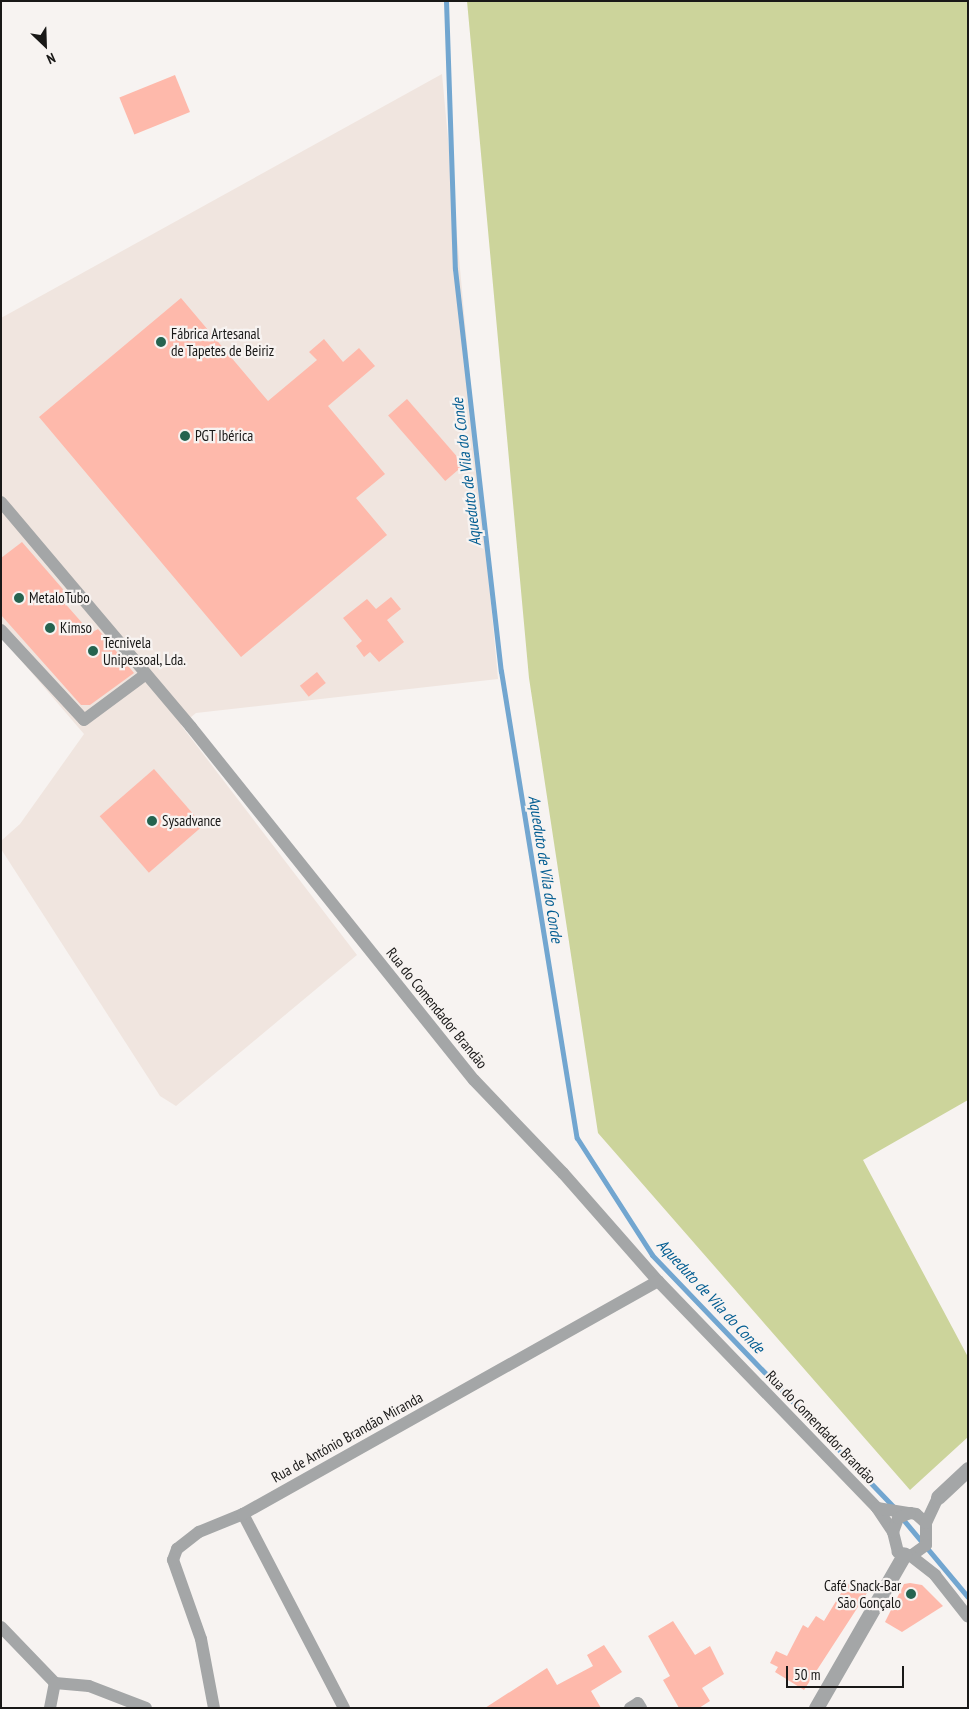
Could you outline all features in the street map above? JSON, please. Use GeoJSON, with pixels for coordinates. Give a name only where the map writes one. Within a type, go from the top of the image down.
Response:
{"type":"FeatureCollection","features":[{"type":"Feature","properties":{"kind":"street","name":"Rua do Comendador Brandão"},"geometry":{"type":"LineString","coordinates":[[1,502],[146,674],[474,1080],[563,1173],[658,1281],[877,1508],[893,1532]]}},
{"type":"Feature","properties":{"kind":"street"},"geometry":{"type":"LineString","coordinates":[[1,630],[84,720],[146,674]]}},
{"type":"Feature","properties":{"kind":"street","name":"Rua de António Brandão Miranda"},"geometry":{"type":"LineString","coordinates":[[214,1708],[201,1639],[172,1560],[177,1549],[199,1532],[243,1514],[658,1281]]}},
{"type":"Feature","properties":{"kind":"street"},"geometry":{"type":"LineString","coordinates":[[968,1469],[938,1498],[913,1513],[898,1518],[893,1532],[894,1546],[935,1575],[968,1617]]}},
{"type":"Feature","properties":{"kind":"street"},"geometry":{"type":"LineString","coordinates":[[935,1575],[926,1545],[926,1523],[938,1498]]}},
{"type":"Feature","properties":{"kind":"street"},"geometry":{"type":"LineString","coordinates":[[877,1508],[913,1513],[926,1523]]}},
{"type":"Feature","properties":{"kind":"street"},"geometry":{"type":"LineString","coordinates":[[243,1514],[344,1708]]}},
{"type":"Feature","properties":{"kind":"street"},"geometry":{"type":"LineString","coordinates":[[816,1708],[908,1556],[926,1545]]}},
{"type":"Feature","properties":{"kind":"street"},"geometry":{"type":"LineString","coordinates":[[1,1627],[56,1683],[89,1686],[146,1708]]}},
{"type":"Feature","properties":{"kind":"street"},"geometry":{"type":"LineString","coordinates":[[50,1708],[56,1683]]}},
{"type":"Feature","properties":{"kind":"street"},"geometry":{"type":"LineString","coordinates":[[630,1708],[638,1703],[641,1708]]}},
{"type":"Feature","properties":{"kind":"shaded area"},"geometry":{"type":"Polygon","coordinates":[[[442,74],[498,679],[196,713],[181,725],[357,955],[176,1106],[160,1096],[1,849],[1,841],[20,824],[84,734],[1,637],[1,318],[442,74]]]}},
{"type":"Feature","properties":{"kind":"green space"},"geometry":{"type":"Polygon","coordinates":[[[467,1],[968,1],[968,1100],[863,1160],[968,1357],[968,1437],[910,1490],[598,1133],[529,678],[467,1]]]}},
{"type":"Feature","properties":{"kind":"building"},"geometry":{"type":"Polygon","coordinates":[[[175,75],[190,112],[134,135],[119,97],[175,75]]]}},
{"type":"Feature","properties":{"kind":"building"},"geometry":{"type":"Polygon","coordinates":[[[181,298],[268,401],[317,360],[309,352],[324,339],[343,362],[359,348],[375,366],[328,406],[385,474],[356,498],[387,535],[241,657],[39,417],[181,298]]]}},
{"type":"Feature","properties":{"kind":"building"},"geometry":{"type":"Polygon","coordinates":[[[407,399],[464,465],[445,481],[388,415],[407,399]]]}},
{"type":"Feature","properties":{"kind":"building"},"geometry":{"type":"Polygon","coordinates":[[[22,542],[68,595],[62,600],[91,633],[98,629],[134,673],[90,705],[81,705],[1,615],[1,558],[22,542]]]}},
{"type":"Feature","properties":{"kind":"building"},"geometry":{"type":"Polygon","coordinates":[[[391,597],[401,609],[387,620],[404,642],[379,662],[370,652],[364,657],[356,646],[362,641],[343,618],[367,599],[376,609],[391,597]]]}},
{"type":"Feature","properties":{"kind":"building"},"geometry":{"type":"Polygon","coordinates":[[[317,672],[326,683],[309,697],[300,686],[317,672]]]}},
{"type":"Feature","properties":{"kind":"building","name":"Sysadvance"},"geometry":{"type":"Polygon","coordinates":[[[154,769],[203,826],[149,873],[100,816],[154,769]]]}},
{"type":"Feature","properties":{"kind":"building"},"geometry":{"type":"Polygon","coordinates":[[[847,1583],[867,1593],[804,1690],[775,1672],[778,1667],[770,1663],[776,1651],[787,1656],[803,1625],[808,1628],[816,1616],[824,1621],[847,1583]]]}},
{"type":"Feature","properties":{"kind":"building"},"geometry":{"type":"Polygon","coordinates":[[[904,1584],[922,1585],[943,1606],[902,1632],[885,1622],[904,1584]]]}},
{"type":"Feature","properties":{"kind":"building"},"geometry":{"type":"Polygon","coordinates":[[[673,1621],[695,1655],[710,1646],[724,1674],[702,1688],[710,1701],[699,1708],[679,1708],[663,1680],[670,1676],[648,1636],[673,1621]]]}},
{"type":"Feature","properties":{"kind":"building"},"geometry":{"type":"Polygon","coordinates":[[[604,1645],[622,1672],[591,1691],[601,1708],[485,1708],[547,1668],[557,1685],[593,1666],[587,1655],[604,1645]]]}},
{"type":"Feature","properties":{"kind":"waterway","name":"Aqueduto de Vila do Conde"},"geometry":{"type":"LineString","coordinates":[[446,1],[455,269],[501,671],[577,1138],[652,1255],[895,1508]]}},
{"type":"Feature","properties":{"kind":"waterway","name":"Aqueduto de Vila do Conde"},"geometry":{"type":"LineString","coordinates":[[901,1517],[968,1597]]}},
{"type":"Feature","properties":{"kind":"place","name":"Fábrica Artesanal de Tapetes de Beiriz"},"geometry":{"type":"Point","coordinates":[161,342]}},
{"type":"Feature","properties":{"kind":"place","name":"PGT Ibérica"},"geometry":{"type":"Point","coordinates":[185,436]}},
{"type":"Feature","properties":{"kind":"place","name":"MetaloTubo"},"geometry":{"type":"Point","coordinates":[19,598]}},
{"type":"Feature","properties":{"kind":"place","name":"Kimso"},"geometry":{"type":"Point","coordinates":[50,628]}},
{"type":"Feature","properties":{"kind":"place","name":"Tecnivela Unipessoal, Lda."},"geometry":{"type":"Point","coordinates":[93,651]}},
{"type":"Feature","properties":{"kind":"place","name":"Sysadvance"},"geometry":{"type":"Point","coordinates":[152,821]}},
{"type":"Feature","properties":{"kind":"place","name":"Café Snack-Bar São Gonçalo"},"geometry":{"type":"Point","coordinates":[911,1594]}}]}
